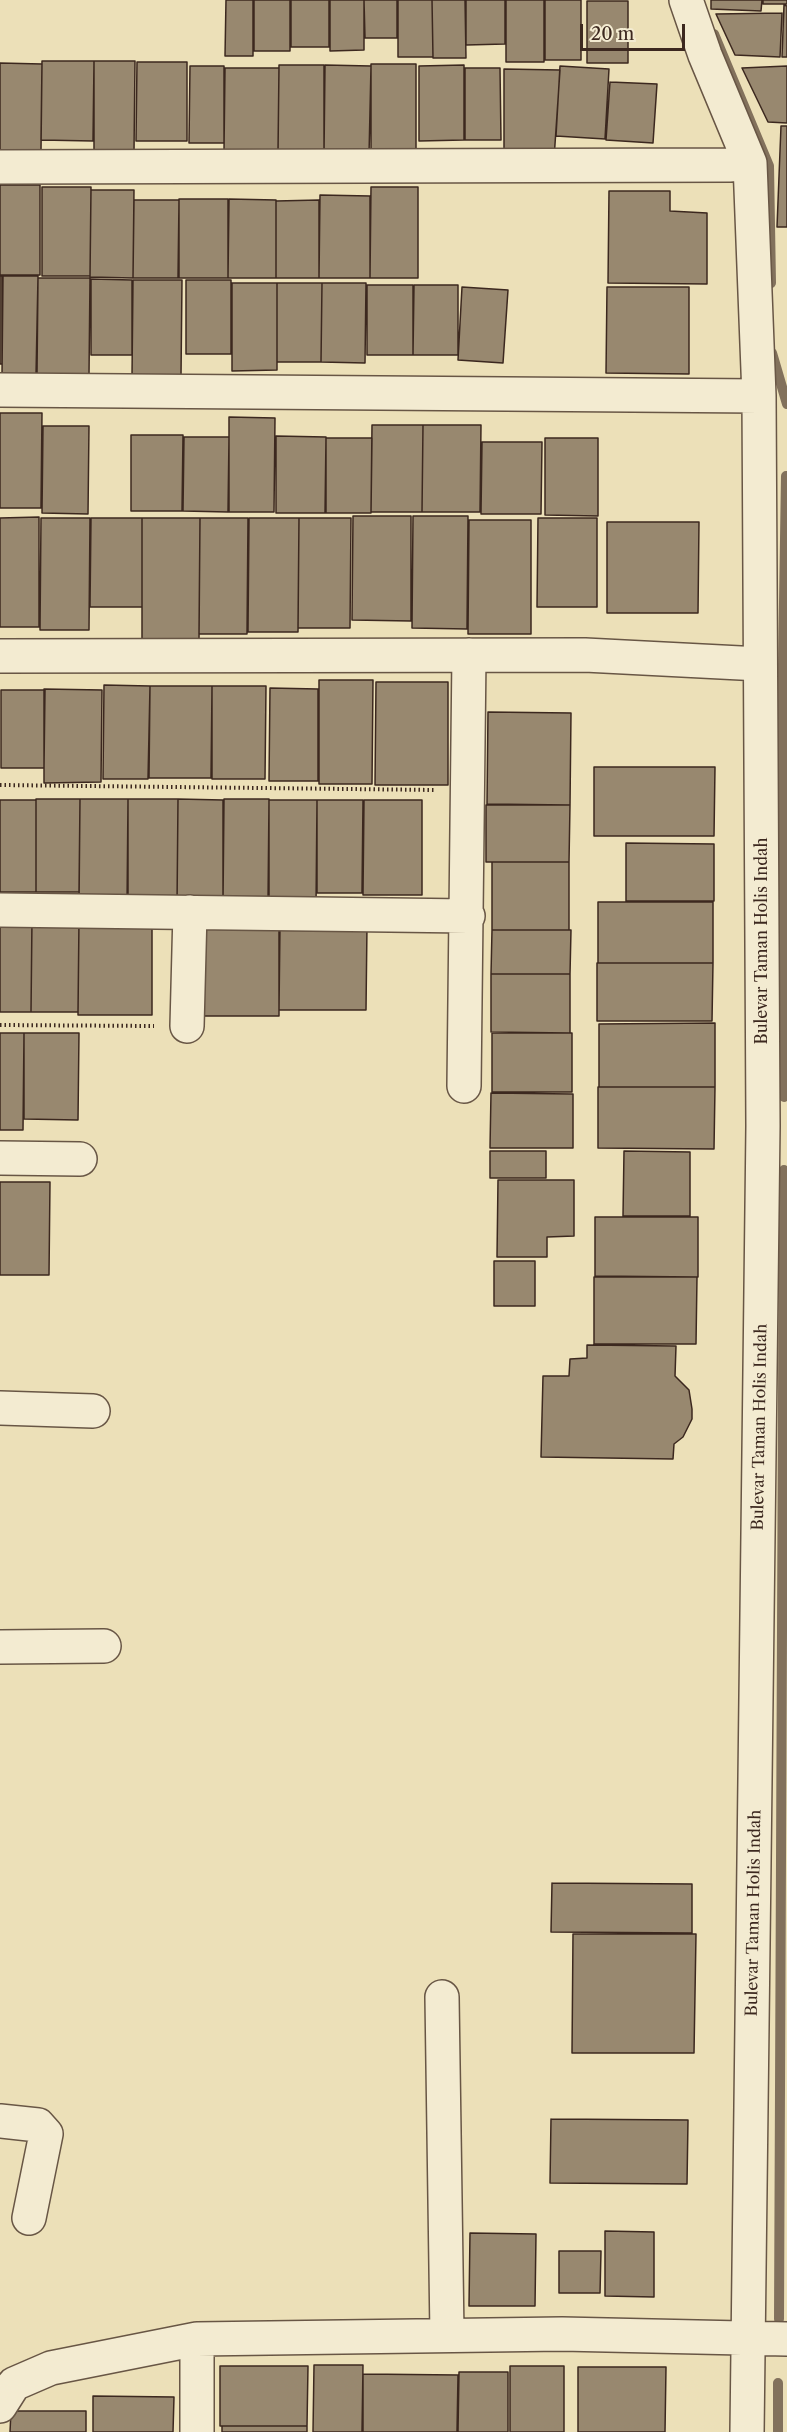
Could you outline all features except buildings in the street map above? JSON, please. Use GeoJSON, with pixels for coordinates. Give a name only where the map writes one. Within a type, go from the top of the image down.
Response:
{"type":"FeatureCollection","features":[{"type":"Feature","properties":{"kind":"street"},"geometry":{"type":"LineString","coordinates":[[0,167],[729,165],[750,163],[705,55],[686,0]]}},
{"type":"Feature","properties":{"kind":"street","name":"Bulevar Taman Holis Indah"},"geometry":{"type":"LineString","coordinates":[[747,2432],[747,2337],[775,1127],[760,664],[774,450],[759,396],[750,163]]}},
{"type":"Feature","properties":{"kind":"street"},"geometry":{"type":"LineString","coordinates":[[0,390],[759,396]]}},
{"type":"Feature","properties":{"kind":"street"},"geometry":{"type":"LineString","coordinates":[[464,1086],[463,1015],[468,916],[465,790],[469,655]]}},
{"type":"Feature","properties":{"kind":"street"},"geometry":{"type":"LineString","coordinates":[[0,656],[585,655],[760,664]]}},
{"type":"Feature","properties":{"kind":"street"},"geometry":{"type":"LineString","coordinates":[[0,910],[468,916]]}},
{"type":"Feature","properties":{"kind":"street"},"geometry":{"type":"LineString","coordinates":[[187,1026],[190,912]]}},
{"type":"Feature","properties":{"kind":"street"},"geometry":{"type":"LineString","coordinates":[[0,1158],[80,1159]]}},
{"type":"Feature","properties":{"kind":"street"},"geometry":{"type":"LineString","coordinates":[[0,1408],[93,1411]]}},
{"type":"Feature","properties":{"kind":"street"},"geometry":{"type":"LineString","coordinates":[[0,1647],[104,1646]]}},
{"type":"Feature","properties":{"kind":"street"},"geometry":{"type":"LineString","coordinates":[[442,1997],[447,2335]]}},
{"type":"Feature","properties":{"kind":"street"},"geometry":{"type":"LineString","coordinates":[[0,2121],[38,2125],[46,2134],[29,2218]]}},
{"type":"Feature","properties":{"kind":"street"},"geometry":{"type":"LineString","coordinates":[[0,2406],[14,2384],[51,2368],[197,2339],[447,2335],[787,2339]]}},
{"type":"Feature","properties":{"kind":"street"},"geometry":{"type":"LineString","coordinates":[[197,2339],[197,2432]]}},
{"type":"Feature","properties":{"kind":"path"},"geometry":{"type":"LineString","coordinates":[[0,785],[465,790]]}},
{"type":"Feature","properties":{"kind":"path"},"geometry":{"type":"LineString","coordinates":[[0,1025],[187,1026]]}},
{"type":"Feature","properties":{"kind":"waterway"},"geometry":{"type":"LineString","coordinates":[[714,34],[769,166],[771,283]]}},
{"type":"Feature","properties":{"kind":"waterway"},"geometry":{"type":"LineString","coordinates":[[772,353],[787,404]]}},
{"type":"Feature","properties":{"kind":"waterway"},"geometry":{"type":"LineString","coordinates":[[784,1097],[782,728],[786,476]]}},
{"type":"Feature","properties":{"kind":"waterway"},"geometry":{"type":"LineString","coordinates":[[779,2319],[784,1170]]}},
{"type":"Feature","properties":{"kind":"waterway"},"geometry":{"type":"LineString","coordinates":[[778,2383],[778,2432]]}}]}
